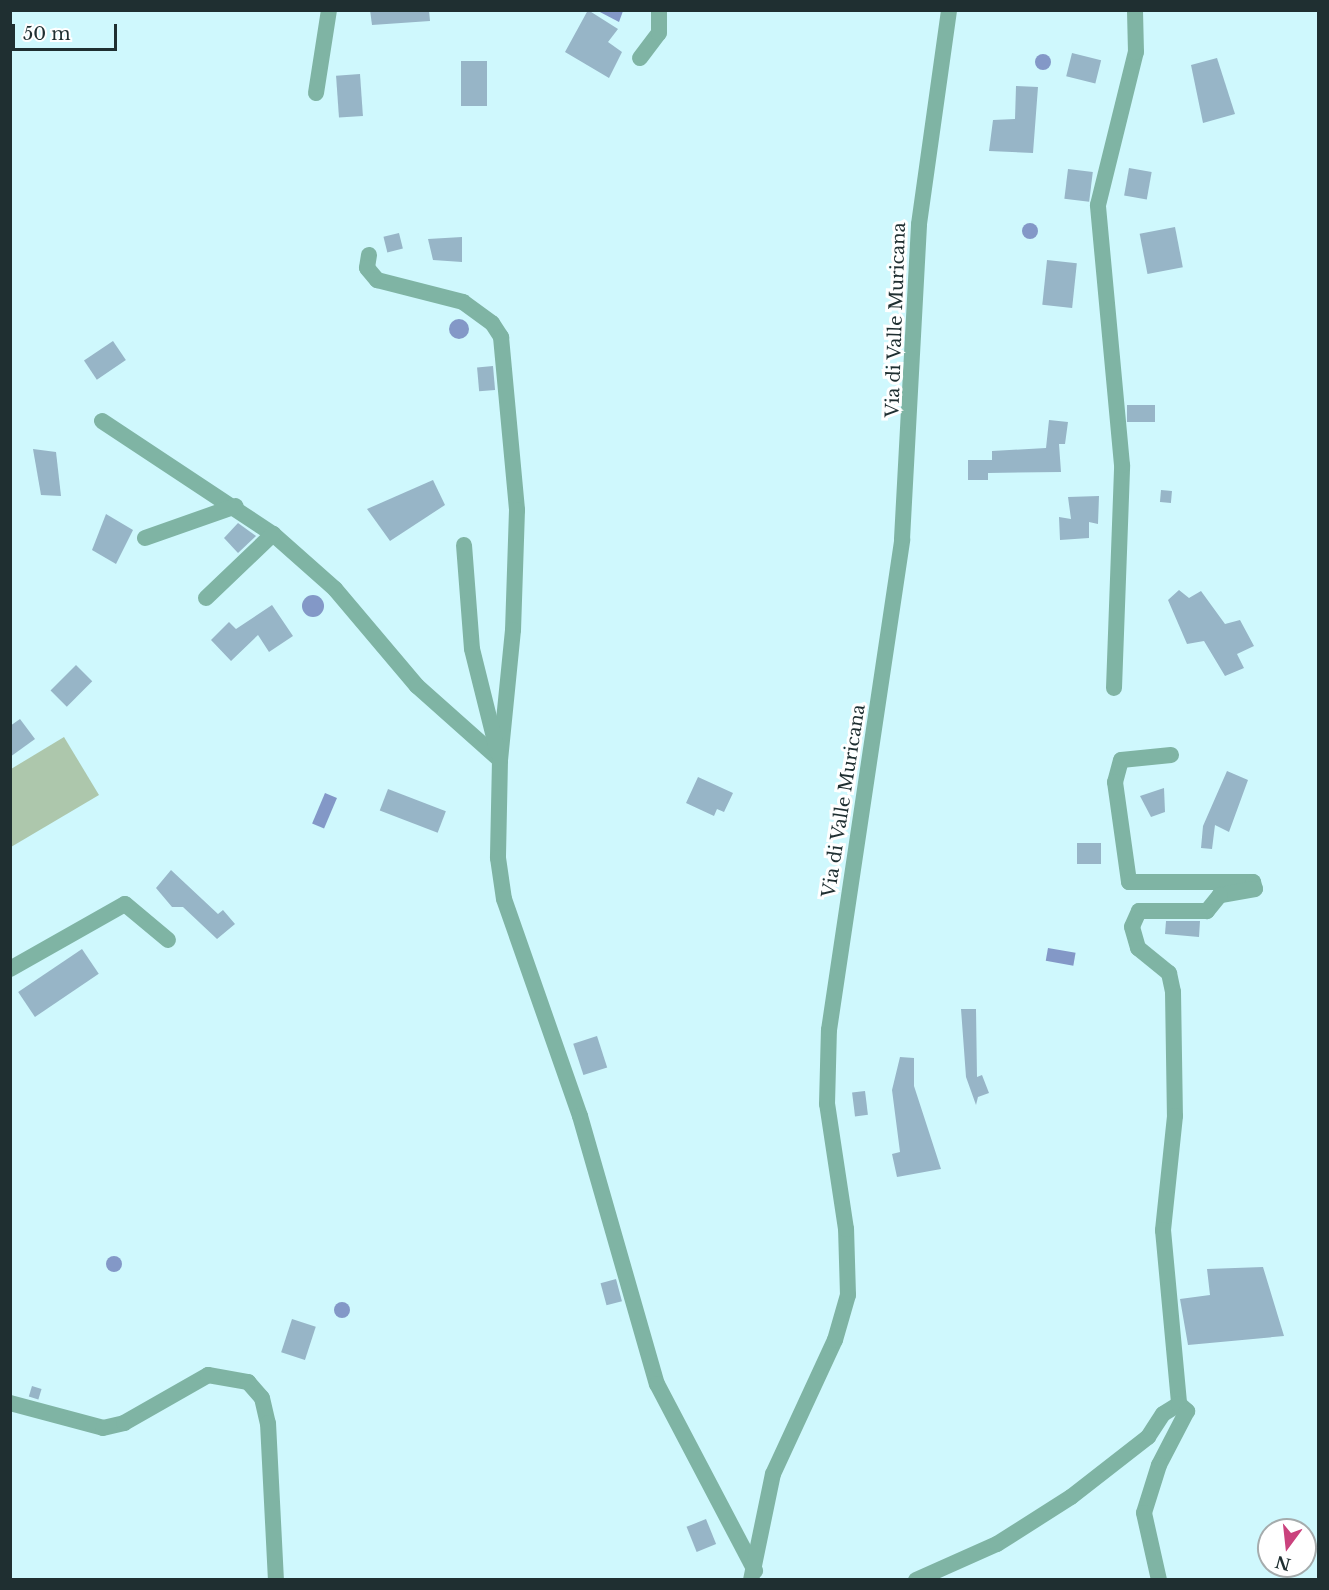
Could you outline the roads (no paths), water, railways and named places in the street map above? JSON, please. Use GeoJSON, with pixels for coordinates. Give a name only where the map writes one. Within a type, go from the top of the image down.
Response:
{"type":"FeatureCollection","features":[{"type":"Feature","properties":{"kind":"street"},"geometry":{"type":"LineString","coordinates":[[316,93],[329,10]]}},
{"type":"Feature","properties":{"kind":"street"},"geometry":{"type":"LineString","coordinates":[[640,58],[659,33],[659,10]]}},
{"type":"Feature","properties":{"kind":"street","name":"Via di Valle Muricana"},"geometry":{"type":"LineString","coordinates":[[753,1575],[773,1474],[835,1340],[848,1295],[848,1240],[827,1104],[829,1030],[902,539],[919,224],[949,10]]}},
{"type":"Feature","properties":{"kind":"street"},"geometry":{"type":"LineString","coordinates":[[1114,688],[1122,465],[1098,206],[1136,52],[1135,10]]}},
{"type":"Feature","properties":{"kind":"street"},"geometry":{"type":"LineString","coordinates":[[369,255],[367,268],[377,280],[463,302],[492,323],[501,337],[517,510],[513,639],[500,759],[498,858],[504,899],[584,1126],[657,1384],[753,1575]]}},
{"type":"Feature","properties":{"kind":"street"},"geometry":{"type":"LineString","coordinates":[[102,421],[236,506],[273,534],[335,589],[424,694],[500,759]]}},
{"type":"Feature","properties":{"kind":"street"},"geometry":{"type":"LineString","coordinates":[[145,538],[236,506]]}},
{"type":"Feature","properties":{"kind":"street"},"geometry":{"type":"LineString","coordinates":[[206,598],[273,534]]}},
{"type":"Feature","properties":{"kind":"street"},"geometry":{"type":"LineString","coordinates":[[464,545],[472,649],[500,759]]}},
{"type":"Feature","properties":{"kind":"street"},"geometry":{"type":"LineString","coordinates":[[1159,1580],[1144,1513],[1159,1465],[1187,1411],[1179,1404],[1163,1230],[1175,1116],[1173,992],[1169,973],[1138,948],[1132,927],[1139,911],[1206,911],[1220,895],[1255,889],[1253,882],[1129,882],[1115,782],[1121,760],[1171,755]]}},
{"type":"Feature","properties":{"kind":"street"},"geometry":{"type":"LineString","coordinates":[[10,969],[125,904],[168,939]]}},
{"type":"Feature","properties":{"kind":"street"},"geometry":{"type":"LineString","coordinates":[[10,1403],[103,1428],[124,1423],[208,1375],[248,1382],[262,1398],[268,1423],[276,1580]]}},
{"type":"Feature","properties":{"kind":"street"},"geometry":{"type":"LineString","coordinates":[[916,1580],[997,1544],[1071,1497],[1148,1437],[1163,1414],[1179,1404]]}},
{"type":"Feature","properties":{"kind":"water"},"geometry":{"type":"Polygon","coordinates":[[[623,10],[619,22],[598,11],[623,10]]]}},
{"type":"Feature","properties":{"kind":"water"},"geometry":{"type":"Polygon","coordinates":[[[1040,54],[1046,54],[1051,62],[1049,68],[1040,70],[1035,65],[1035,59],[1040,54]]]}},
{"type":"Feature","properties":{"kind":"water"},"geometry":{"type":"Polygon","coordinates":[[[1027,223],[1033,223],[1038,231],[1036,237],[1027,239],[1022,234],[1022,228],[1027,223]]]}},
{"type":"Feature","properties":{"kind":"water"},"geometry":{"type":"Polygon","coordinates":[[[459,319],[466,322],[469,329],[466,336],[459,339],[452,336],[449,329],[452,322],[459,319]]]}},
{"type":"Feature","properties":{"kind":"water"},"geometry":{"type":"Polygon","coordinates":[[[313,595],[321,598],[324,606],[321,614],[313,617],[305,614],[302,606],[305,598],[313,595]]]}},
{"type":"Feature","properties":{"kind":"water"},"geometry":{"type":"Polygon","coordinates":[[[325,793],[337,798],[324,828],[312,823],[325,793]]]}},
{"type":"Feature","properties":{"kind":"water"},"geometry":{"type":"Polygon","coordinates":[[[1048,948],[1076,953],[1073,966],[1046,961],[1048,948]]]}},
{"type":"Feature","properties":{"kind":"water"},"geometry":{"type":"Polygon","coordinates":[[[111,1256],[117,1256],[122,1264],[120,1270],[111,1272],[106,1267],[106,1261],[111,1256]]]}},
{"type":"Feature","properties":{"kind":"water"},"geometry":{"type":"Polygon","coordinates":[[[339,1302],[345,1302],[350,1310],[348,1316],[339,1318],[334,1313],[334,1307],[339,1302]]]}}]}
